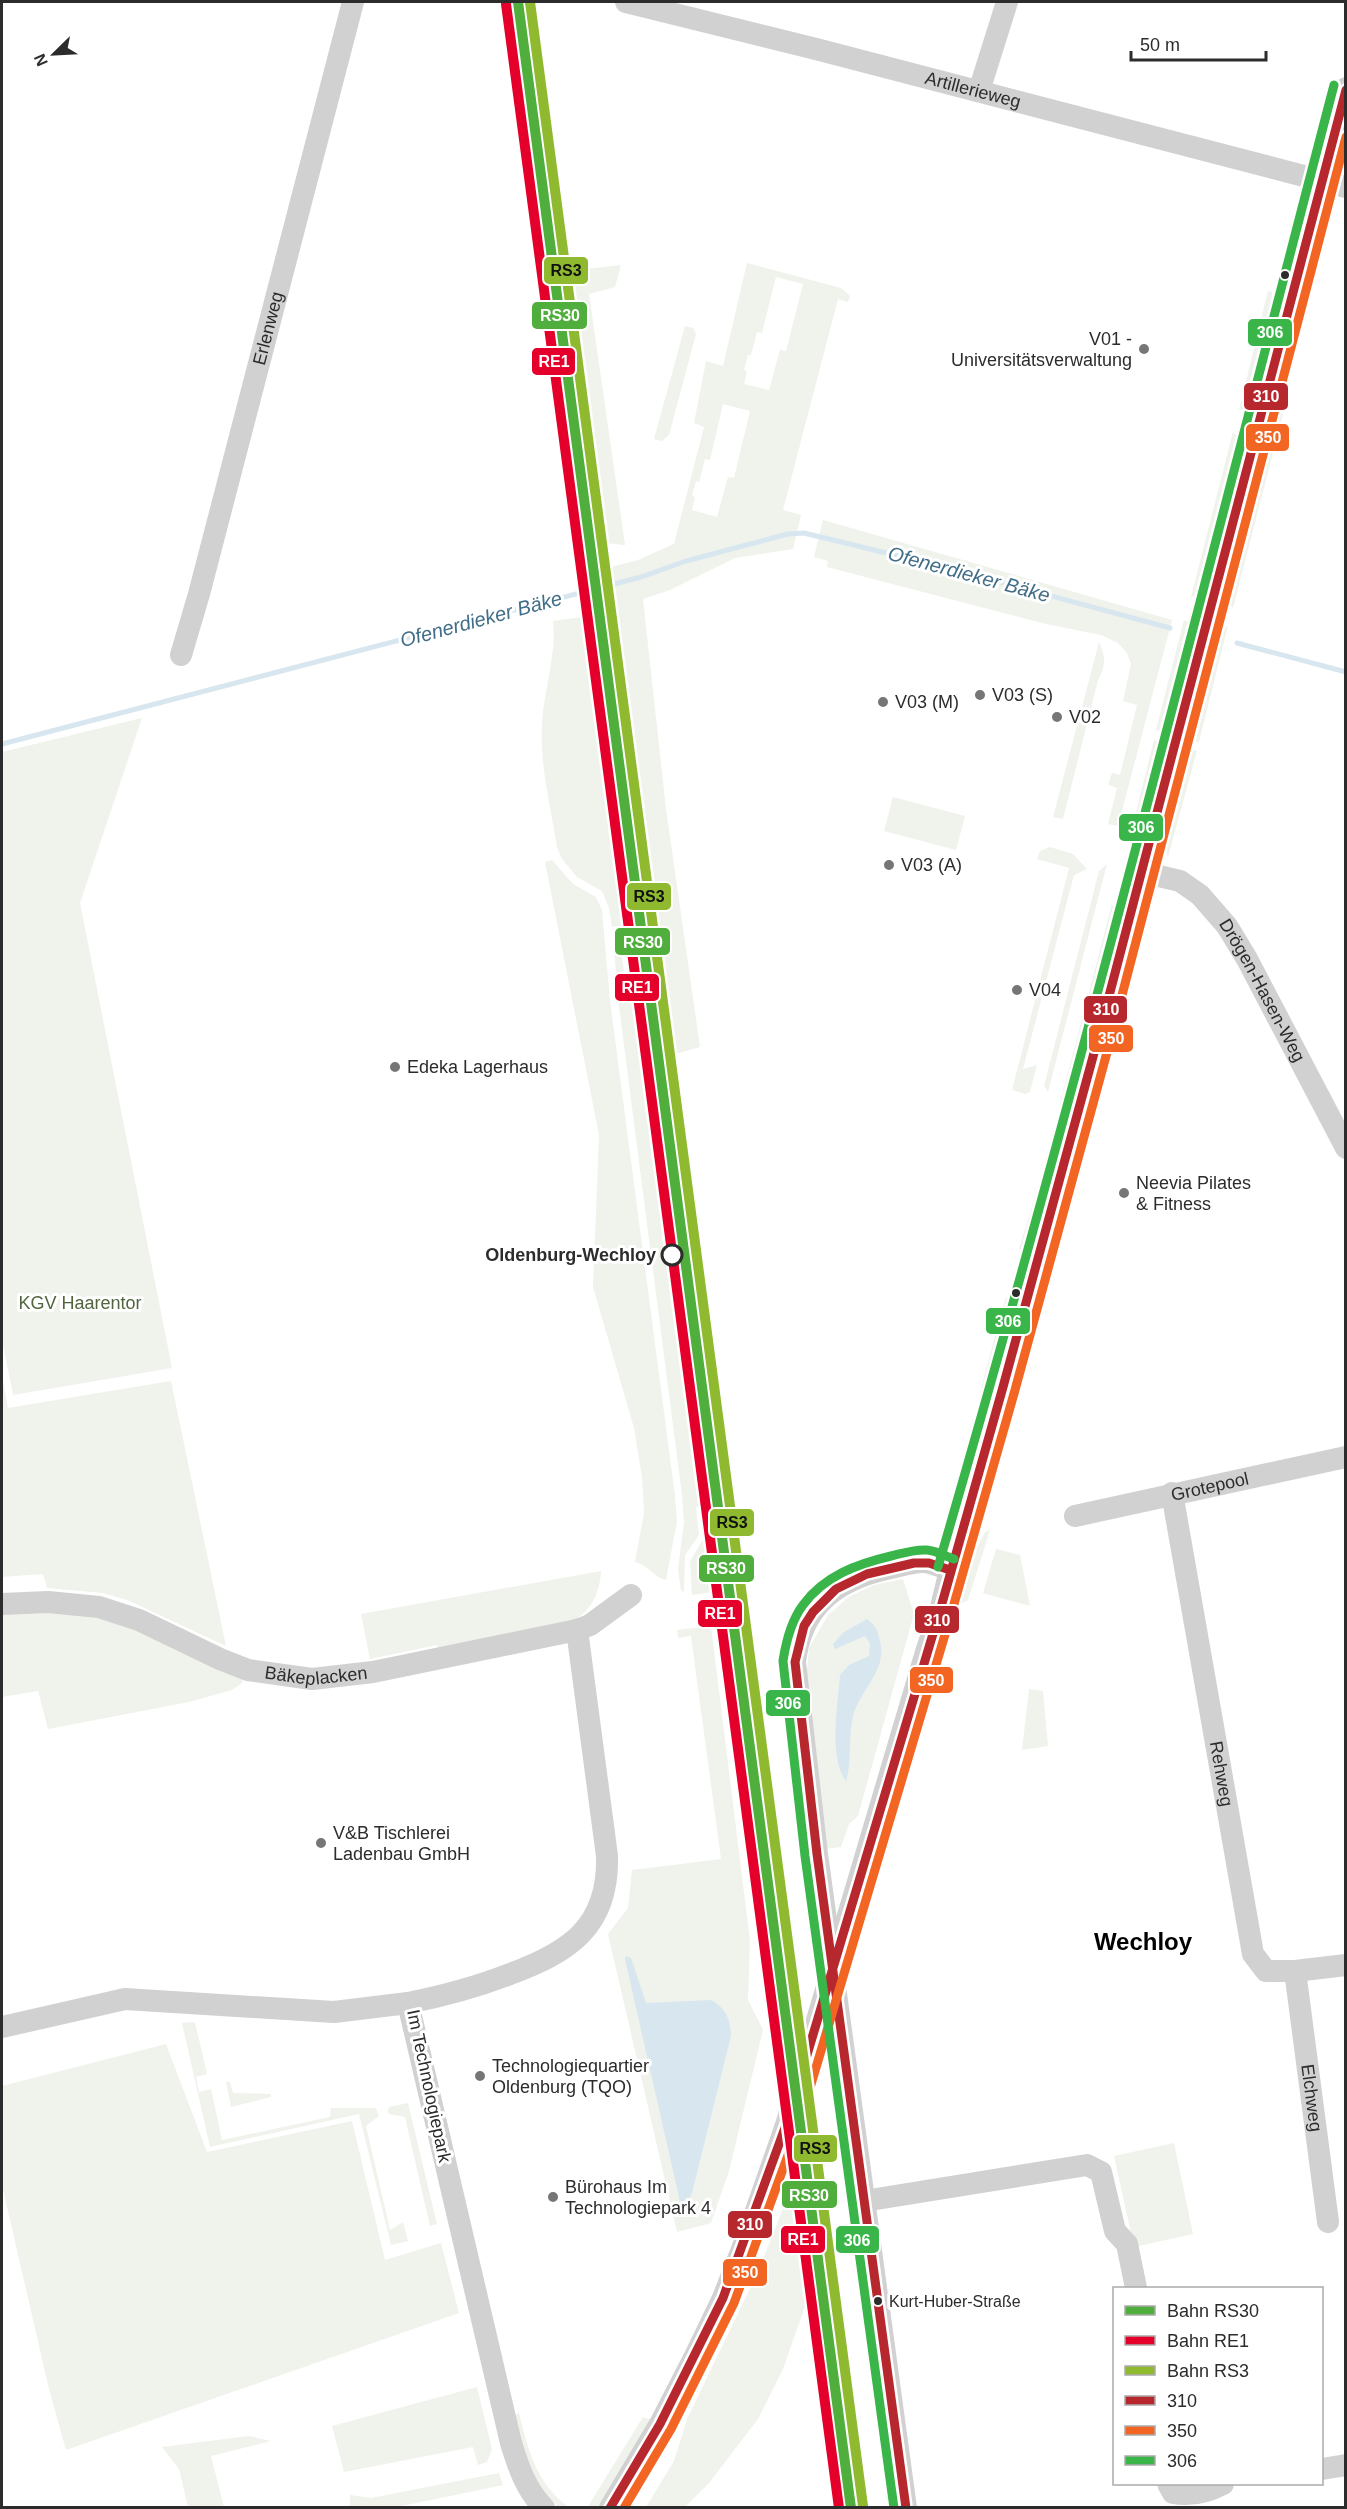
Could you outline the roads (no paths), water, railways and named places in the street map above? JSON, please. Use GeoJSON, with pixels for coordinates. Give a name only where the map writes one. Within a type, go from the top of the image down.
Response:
{"type":"FeatureCollection","features":[{"type":"Feature","properties":{"kind":"street","name":"Erlenweg"},"geometry":{"type":"LineString","coordinates":[[181,655],[199,594],[353,2]]}},
{"type":"Feature","properties":{"kind":"street","name":"Artillerieweg"},"geometry":{"type":"LineString","coordinates":[[626,2],[1346,187]]}},
{"type":"Feature","properties":{"kind":"street"},"geometry":{"type":"LineString","coordinates":[[979,91],[1007,2]]}},
{"type":"Feature","properties":{"kind":"street"},"geometry":{"type":"LineString","coordinates":[[610,2508],[660,2424],[723,2298],[786,2125],[818,2020],[920,1673],[942,1607],[950,1570],[1004,1387],[1142,872],[1346,88]]}},
{"type":"Feature","properties":{"kind":"street","name":"Drögen-Hasen-Weg"},"geometry":{"type":"LineString","coordinates":[[1142,872],[1180,881],[1200,895],[1227,926],[1247,959],[1346,1148]]}},
{"type":"Feature","properties":{"kind":"street","name":"Grotepool"},"geometry":{"type":"LineString","coordinates":[[1075,1516],[1172,1493],[1346,1457]]}},
{"type":"Feature","properties":{"kind":"street","name":"Rehweg"},"geometry":{"type":"LineString","coordinates":[[1172,1493],[1253,1954],[1266,1971],[1295,1971],[1346,1965]]}},
{"type":"Feature","properties":{"kind":"street"},"geometry":{"type":"LineString","coordinates":[[906,2508],[825,1909],[795,1662],[800,1636],[807,1621],[824,1599],[852,1579],[923,1562],[950,1570]]}},
{"type":"Feature","properties":{"kind":"street","name":"Bäkeplacken"},"geometry":{"type":"LineString","coordinates":[[2,1604],[48,1602],[99,1607],[139,1620],[248,1670],[312,1679],[373,1672],[577,1630],[590,1625],[631,1595]]}},
{"type":"Feature","properties":{"kind":"street","name":"Im Technologiepark"},"geometry":{"type":"LineString","coordinates":[[544,2508],[530,2490],[511,2443],[408,2003],[467,1990],[542,1962],[570,1945],[584,1930],[599,1905],[607,1871],[607,1856],[577,1630]]}},
{"type":"Feature","properties":{"kind":"street","name":"Elchweg"},"geometry":{"type":"LineString","coordinates":[[1295,1971],[1328,2222]]}},
{"type":"Feature","properties":{"kind":"street"},"geometry":{"type":"LineString","coordinates":[[2,2026],[124,2000],[334,2012],[408,2003]]}},
{"type":"Feature","properties":{"kind":"street"},"geometry":{"type":"LineString","coordinates":[[864,2201],[1087,2165],[1101,2172],[1115,2231],[1127,2244],[1136,2287]]}},
{"type":"Feature","properties":{"kind":"street"},"geometry":{"type":"LineString","coordinates":[[1323,2469],[1346,2465]]}},
{"type":"Feature","properties":{"kind":"street"},"geometry":{"type":"LineString","coordinates":[[1169,2485],[1173,2493],[1183,2495],[1212,2490],[1221,2485]]}},
{"type":"Feature","properties":{"kind":"waterway","name":"Ofenerdieker Bäke"},"geometry":{"type":"LineString","coordinates":[[2,744],[641,577],[686,561],[788,534],[804,533],[940,566],[1170,628]]}},
{"type":"Feature","properties":{"kind":"waterway","name":"Ofenerdieker Bäke"},"geometry":{"type":"LineString","coordinates":[[1237,643],[1346,672]]}},
{"type":"Feature","properties":{"kind":"rail line","name":"RS30"},"geometry":{"type":"LineString","coordinates":[[518,2],[851,2508]]}},
{"type":"Feature","properties":{"kind":"rail line","name":"RS3"},"geometry":{"type":"LineString","coordinates":[[530,2],[863,2506]]}},
{"type":"Feature","properties":{"kind":"rail line","name":"RE1"},"geometry":{"type":"LineString","coordinates":[[506,4],[839,2508]]}},
{"type":"Feature","properties":{"kind":"place","name":"V01 - Universitätsverwaltung"},"geometry":{"type":"Point","coordinates":[1144,349]}},
{"type":"Feature","properties":{"kind":"place","name":"V03 (S)"},"geometry":{"type":"Point","coordinates":[980,695]}},
{"type":"Feature","properties":{"kind":"place","name":"V03 (M)"},"geometry":{"type":"Point","coordinates":[883,702]}},
{"type":"Feature","properties":{"kind":"place","name":"V02"},"geometry":{"type":"Point","coordinates":[1057,717]}},
{"type":"Feature","properties":{"kind":"place","name":"V03 (A)"},"geometry":{"type":"Point","coordinates":[889,865]}},
{"type":"Feature","properties":{"kind":"place","name":"V04"},"geometry":{"type":"Point","coordinates":[1017,990]}},
{"type":"Feature","properties":{"kind":"place","name":"Edeka Lagerhaus"},"geometry":{"type":"Point","coordinates":[395,1067]}},
{"type":"Feature","properties":{"kind":"place","name":"Neevia Pilates & Fitness"},"geometry":{"type":"Point","coordinates":[1124,1193]}},
{"type":"Feature","properties":{"kind":"place","name":"Oldenburg-Wechloy"},"geometry":{"type":"Point","coordinates":[672,1255]}},
{"type":"Feature","properties":{"kind":"place","name":"V&B Tischlerei Ladenbau GmbH"},"geometry":{"type":"Point","coordinates":[321,1843]}},
{"type":"Feature","properties":{"kind":"place","name":"Technologiequartier Oldenburg (TQO)"},"geometry":{"type":"Point","coordinates":[480,2076]}},
{"type":"Feature","properties":{"kind":"place","name":"Bürohaus Im Technologiepark 4"},"geometry":{"type":"Point","coordinates":[553,2197]}},
{"type":"Feature","properties":{"kind":"place","name":"Kurt-Huber-Straße"},"geometry":{"type":"Point","coordinates":[878,2301]}},
{"type":"Feature","properties":{"kind":"district","name":"Wechloy"},"geometry":{"type":"Point","coordinates":[1143,1942]}},
{"type":"Feature","properties":{"kind":"park label","name":"KGV Haarentor"},"geometry":{"type":"Point","coordinates":[80,1303]}}]}
